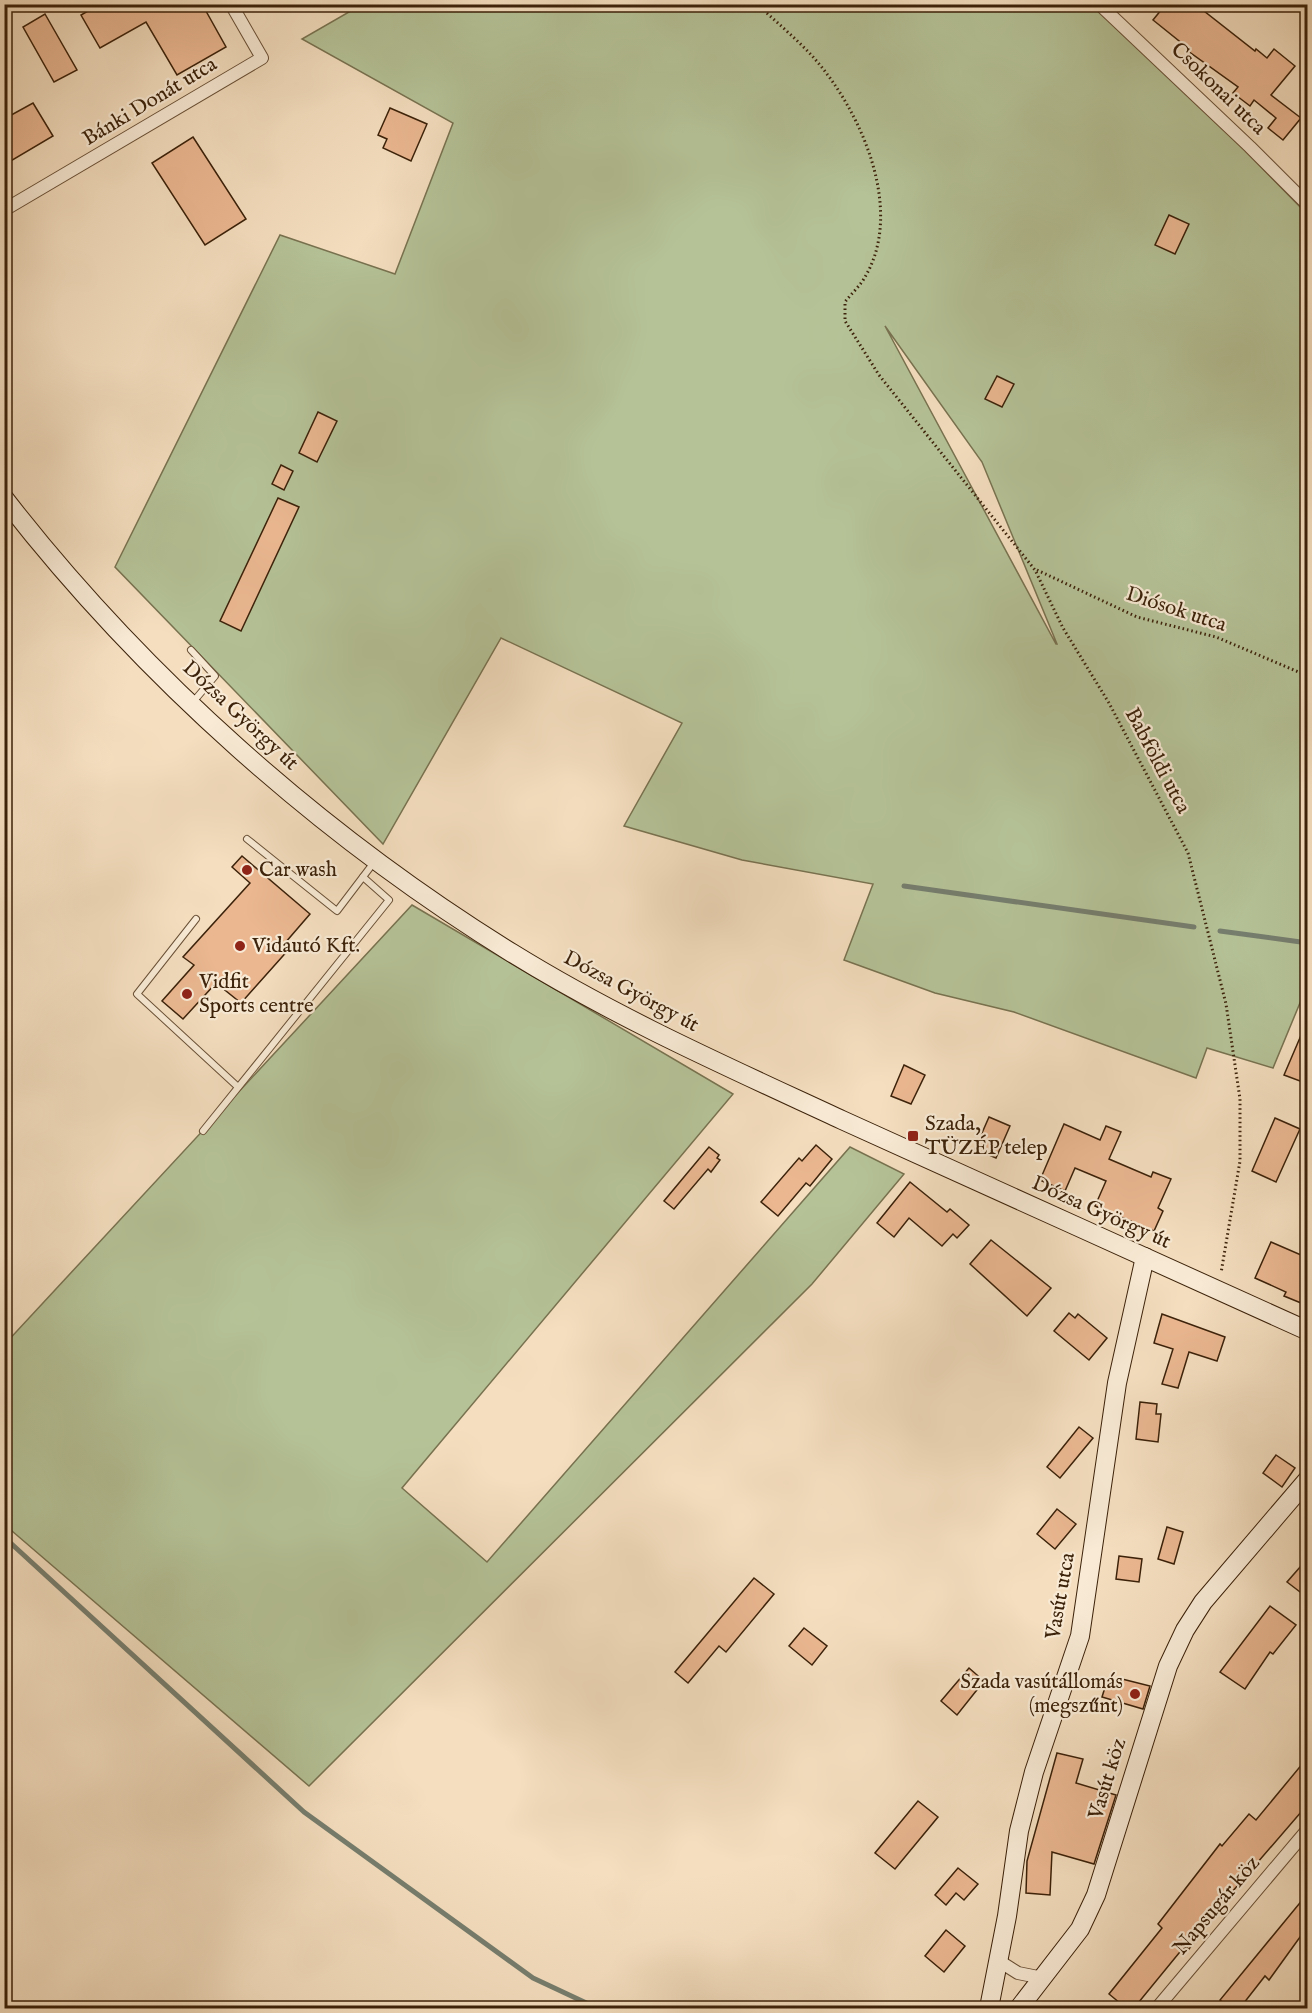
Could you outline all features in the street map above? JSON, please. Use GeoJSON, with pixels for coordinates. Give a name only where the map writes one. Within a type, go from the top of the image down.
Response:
{"type":"FeatureCollection","features":[{"type":"Feature","properties":{"kind":"main road","name":"Dózsa György út"},"geometry":{"type":"LineString","coordinates":[[4,498],[91,601],[191,704],[282,786],[377,859],[512,953],[638,1024],[1308,1331]]}},
{"type":"Feature","properties":{"kind":"main road","name":"Vasút utca"},"geometry":{"type":"LineString","coordinates":[[989,2008],[999,1961],[1019,1831],[1034,1772],[1080,1636],[1117,1383],[1145,1257]]}},
{"type":"Feature","properties":{"kind":"main road","name":"Vasút köz"},"geometry":{"type":"LineString","coordinates":[[1019,2008],[1080,1929],[1096,1895],[1168,1666],[1185,1630],[1203,1602],[1308,1479]]}},
{"type":"Feature","properties":{"kind":"street","name":"Bánki Donát utca"},"geometry":{"type":"LineString","coordinates":[[4,210],[262,58],[231,4]]}},
{"type":"Feature","properties":{"kind":"street","name":"Csokonai utca"},"geometry":{"type":"LineString","coordinates":[[1099,4],[1115,9],[1308,205]]}},
{"type":"Feature","properties":{"kind":"street","name":"Napsugár köz"},"geometry":{"type":"LineString","coordinates":[[1157,2008],[1308,1829]]}},
{"type":"Feature","properties":{"kind":"street"},"geometry":{"type":"LineString","coordinates":[[999,1961],[1018,1973],[1043,1978]]}},
{"type":"Feature","properties":{"kind":"lane"},"geometry":{"type":"LineString","coordinates":[[191,650],[215,676],[191,704]]}},
{"type":"Feature","properties":{"kind":"lane"},"geometry":{"type":"LineString","coordinates":[[247,839],[337,911],[377,859]]}},
{"type":"Feature","properties":{"kind":"lane"},"geometry":{"type":"LineString","coordinates":[[202,1131],[388,900],[363,877]]}},
{"type":"Feature","properties":{"kind":"lane"},"geometry":{"type":"LineString","coordinates":[[196,919],[137,994],[238,1087]]}},
{"type":"Feature","properties":{"kind":"path","name":"Babföldi utca"},"geometry":{"type":"LineString","coordinates":[[757,4],[814,58],[839,89],[867,146],[881,195],[881,220],[875,254],[865,278],[845,302],[845,321],[879,375],[1035,570],[1063,628],[1134,748],[1188,853],[1226,1004],[1240,1099],[1240,1161],[1225,1261],[1215,1288]]}},
{"type":"Feature","properties":{"kind":"path","name":"Diósok utca"},"geometry":{"type":"LineString","coordinates":[[1035,570],[1137,616],[1216,637],[1308,676]]}},
{"type":"Feature","properties":{"kind":"green space"},"geometry":{"type":"Polygon","coordinates":[[[361,5],[1099,5],[1112,14],[1307,214],[1307,986],[1273,1068],[1207,1048],[1196,1078],[1014,1012],[935,993],[844,960],[873,884],[742,860],[624,826],[682,723],[501,638],[383,844],[115,567],[280,235],[395,274],[453,123],[302,39],[361,5]],[[885,326],[1057,644],[982,462],[885,326]]]}},
{"type":"Feature","properties":{"kind":"green space"},"geometry":{"type":"Polygon","coordinates":[[[412,905],[733,1094],[402,1488],[487,1562],[850,1147],[904,1174],[812,1284],[309,1786],[5,1525],[4,1345],[412,905]]]}},
{"type":"Feature","properties":{"kind":"building"},"geometry":{"type":"Polygon","coordinates":[[[100,4],[202,4],[226,47],[177,75],[146,22],[100,48],[81,15],[100,4]]]}},
{"type":"Feature","properties":{"kind":"building"},"geometry":{"type":"Polygon","coordinates":[[[1166,4],[1195,4],[1255,51],[1256,49],[1267,58],[1274,49],[1295,66],[1271,95],[1301,118],[1283,140],[1268,128],[1276,118],[1254,100],[1250,106],[1233,93],[1238,87],[1188,51],[1189,49],[1153,20],[1166,4]]]}},
{"type":"Feature","properties":{"kind":"building"},"geometry":{"type":"Polygon","coordinates":[[[45,14],[77,70],[54,82],[23,27],[45,14]]]}},
{"type":"Feature","properties":{"kind":"building"},"geometry":{"type":"Polygon","coordinates":[[[33,103],[53,136],[4,165],[4,119],[33,103]]]}},
{"type":"Feature","properties":{"kind":"building"},"geometry":{"type":"Polygon","coordinates":[[[390,108],[427,124],[411,161],[383,148],[387,139],[378,135],[390,108]]]}},
{"type":"Feature","properties":{"kind":"building"},"geometry":{"type":"Polygon","coordinates":[[[193,137],[246,219],[205,245],[152,163],[193,137]]]}},
{"type":"Feature","properties":{"kind":"building"},"geometry":{"type":"Polygon","coordinates":[[[1169,215],[1189,224],[1175,254],[1155,245],[1169,215]]]}},
{"type":"Feature","properties":{"kind":"building"},"geometry":{"type":"Polygon","coordinates":[[[997,376],[1014,384],[1002,407],[985,399],[997,376]]]}},
{"type":"Feature","properties":{"kind":"building"},"geometry":{"type":"Polygon","coordinates":[[[318,412],[337,421],[317,462],[299,453],[318,412]]]}},
{"type":"Feature","properties":{"kind":"building"},"geometry":{"type":"Polygon","coordinates":[[[281,465],[293,471],[284,490],[272,484],[281,465]]]}},
{"type":"Feature","properties":{"kind":"building"},"geometry":{"type":"Polygon","coordinates":[[[278,498],[299,507],[241,631],[220,621],[278,498]]]}},
{"type":"Feature","properties":{"kind":"building","name":"Vidautó Kft."},"geometry":{"type":"Polygon","coordinates":[[[242,856],[310,914],[285,943],[290,948],[241,1003],[216,983],[183,1019],[162,1001],[194,965],[183,957],[250,883],[232,867],[242,856]]]}},
{"type":"Feature","properties":{"kind":"building"},"geometry":{"type":"Polygon","coordinates":[[[1308,1019],[1308,1084],[1284,1075],[1308,1019]]]}},
{"type":"Feature","properties":{"kind":"building"},"geometry":{"type":"Polygon","coordinates":[[[904,1065],[925,1075],[911,1104],[891,1096],[904,1065]]]}},
{"type":"Feature","properties":{"kind":"building"},"geometry":{"type":"Polygon","coordinates":[[[989,1117],[1010,1126],[996,1158],[975,1149],[989,1117]]]}},
{"type":"Feature","properties":{"kind":"building"},"geometry":{"type":"Polygon","coordinates":[[[1275,1118],[1300,1129],[1276,1182],[1252,1171],[1275,1118]]]}},
{"type":"Feature","properties":{"kind":"building"},"geometry":{"type":"Polygon","coordinates":[[[1064,1124],[1100,1140],[1106,1126],[1121,1132],[1109,1159],[1151,1177],[1153,1172],[1171,1179],[1158,1208],[1163,1211],[1154,1231],[1095,1206],[1106,1181],[1075,1168],[1065,1191],[1040,1180],[1064,1124]]]}},
{"type":"Feature","properties":{"kind":"building"},"geometry":{"type":"Polygon","coordinates":[[[816,1145],[832,1159],[810,1186],[806,1183],[778,1216],[761,1202],[799,1158],[802,1161],[816,1145]]]}},
{"type":"Feature","properties":{"kind":"building"},"geometry":{"type":"Polygon","coordinates":[[[709,1147],[719,1155],[717,1158],[720,1160],[711,1172],[708,1169],[674,1209],[664,1201],[709,1147]]]}},
{"type":"Feature","properties":{"kind":"building"},"geometry":{"type":"Polygon","coordinates":[[[910,1182],[947,1212],[950,1209],[969,1225],[957,1238],[953,1234],[942,1246],[909,1218],[894,1237],[877,1223],[910,1182]]]}},
{"type":"Feature","properties":{"kind":"building"},"geometry":{"type":"Polygon","coordinates":[[[991,1240],[1051,1288],[1027,1316],[970,1264],[991,1240]]]}},
{"type":"Feature","properties":{"kind":"building"},"geometry":{"type":"Polygon","coordinates":[[[1271,1242],[1308,1258],[1308,1287],[1301,1303],[1284,1296],[1286,1292],[1255,1278],[1271,1242]]]}},
{"type":"Feature","properties":{"kind":"building"},"geometry":{"type":"Polygon","coordinates":[[[1069,1313],[1075,1318],[1078,1314],[1107,1338],[1089,1360],[1054,1331],[1069,1313]]]}},
{"type":"Feature","properties":{"kind":"building"},"geometry":{"type":"Polygon","coordinates":[[[1162,1314],[1225,1337],[1217,1361],[1189,1352],[1178,1388],[1162,1384],[1173,1349],[1154,1343],[1162,1314]]]}},
{"type":"Feature","properties":{"kind":"building"},"geometry":{"type":"Polygon","coordinates":[[[1140,1402],[1157,1404],[1156,1414],[1161,1414],[1158,1442],[1136,1439],[1140,1402]]]}},
{"type":"Feature","properties":{"kind":"building"},"geometry":{"type":"Polygon","coordinates":[[[1079,1427],[1093,1438],[1060,1478],[1047,1467],[1079,1427]]]}},
{"type":"Feature","properties":{"kind":"building"},"geometry":{"type":"Polygon","coordinates":[[[1276,1455],[1295,1468],[1282,1487],[1263,1473],[1276,1455]]]}},
{"type":"Feature","properties":{"kind":"building"},"geometry":{"type":"Polygon","coordinates":[[[1057,1509],[1076,1524],[1055,1549],[1037,1534],[1057,1509]]]}},
{"type":"Feature","properties":{"kind":"building"},"geometry":{"type":"Polygon","coordinates":[[[1167,1527],[1183,1532],[1174,1564],[1158,1559],[1167,1527]]]}},
{"type":"Feature","properties":{"kind":"building"},"geometry":{"type":"Polygon","coordinates":[[[1119,1556],[1142,1559],[1139,1582],[1116,1579],[1119,1556]]]}},
{"type":"Feature","properties":{"kind":"building"},"geometry":{"type":"Polygon","coordinates":[[[1308,1558],[1308,1598],[1287,1582],[1308,1558]]]}},
{"type":"Feature","properties":{"kind":"building"},"geometry":{"type":"Polygon","coordinates":[[[754,1578],[774,1594],[726,1652],[719,1646],[688,1683],[675,1672],[754,1578]]]}},
{"type":"Feature","properties":{"kind":"building"},"geometry":{"type":"Polygon","coordinates":[[[1270,1606],[1296,1625],[1273,1654],[1270,1652],[1245,1689],[1220,1672],[1270,1606]]]}},
{"type":"Feature","properties":{"kind":"building"},"geometry":{"type":"Polygon","coordinates":[[[804,1628],[827,1646],[812,1665],[789,1646],[804,1628]]]}},
{"type":"Feature","properties":{"kind":"building"},"geometry":{"type":"Polygon","coordinates":[[[969,1668],[984,1681],[957,1715],[941,1701],[969,1668]]]}},
{"type":"Feature","properties":{"kind":"building","name":"Szada vasútállomás (megszűnt)"},"geometry":{"type":"Polygon","coordinates":[[[1122,1679],[1150,1686],[1143,1709],[1102,1697],[1107,1681],[1121,1684],[1122,1679]]]}},
{"type":"Feature","properties":{"kind":"building"},"geometry":{"type":"Polygon","coordinates":[[[1057,1753],[1083,1759],[1076,1783],[1116,1795],[1094,1864],[1052,1852],[1050,1895],[1026,1893],[1027,1861],[1057,1753]]]}},
{"type":"Feature","properties":{"kind":"building"},"geometry":{"type":"Polygon","coordinates":[[[1308,1757],[1308,1804],[1226,1899],[1189,1949],[1186,1947],[1179,1953],[1134,2008],[1126,2008],[1109,1994],[1162,1928],[1158,1924],[1220,1844],[1222,1846],[1249,1814],[1256,1820],[1308,1757]]]}},
{"type":"Feature","properties":{"kind":"building"},"geometry":{"type":"Polygon","coordinates":[[[918,1801],[938,1817],[895,1869],[875,1853],[918,1801]]]}},
{"type":"Feature","properties":{"kind":"building"},"geometry":{"type":"Polygon","coordinates":[[[958,1868],[978,1884],[964,1900],[956,1893],[946,1905],[935,1895],[958,1868]]]}},
{"type":"Feature","properties":{"kind":"building"},"geometry":{"type":"Polygon","coordinates":[[[1308,1893],[1308,1926],[1269,1980],[1265,1976],[1240,2008],[1231,2008],[1220,2000],[1308,1893]]]}},
{"type":"Feature","properties":{"kind":"building"},"geometry":{"type":"Polygon","coordinates":[[[946,1930],[965,1946],[944,1972],[925,1956],[946,1930]]]}},
{"type":"Feature","properties":{"kind":"waterway"},"geometry":{"type":"LineString","coordinates":[[904,886],[1194,927]]}},
{"type":"Feature","properties":{"kind":"waterway"},"geometry":{"type":"LineString","coordinates":[[1220,931],[1308,943]]}},
{"type":"Feature","properties":{"kind":"waterway"},"geometry":{"type":"LineString","coordinates":[[4,1537],[304,1812],[533,1978],[597,2008]]}},
{"type":"Feature","properties":{"kind":"place","name":"Car wash"},"geometry":{"type":"Point","coordinates":[247,870]}},
{"type":"Feature","properties":{"kind":"place","name":"Vidautó Kft."},"geometry":{"type":"Point","coordinates":[240,946]}},
{"type":"Feature","properties":{"kind":"place","name":"Vidfit Sports centre"},"geometry":{"type":"Point","coordinates":[187,994]}},
{"type":"Feature","properties":{"kind":"place","name":"Szada, TÜZÉP telep"},"geometry":{"type":"Point","coordinates":[913,1136]}},
{"type":"Feature","properties":{"kind":"place","name":"Szada vasútállomás (megszűnt)"},"geometry":{"type":"Point","coordinates":[1135,1694]}}]}
